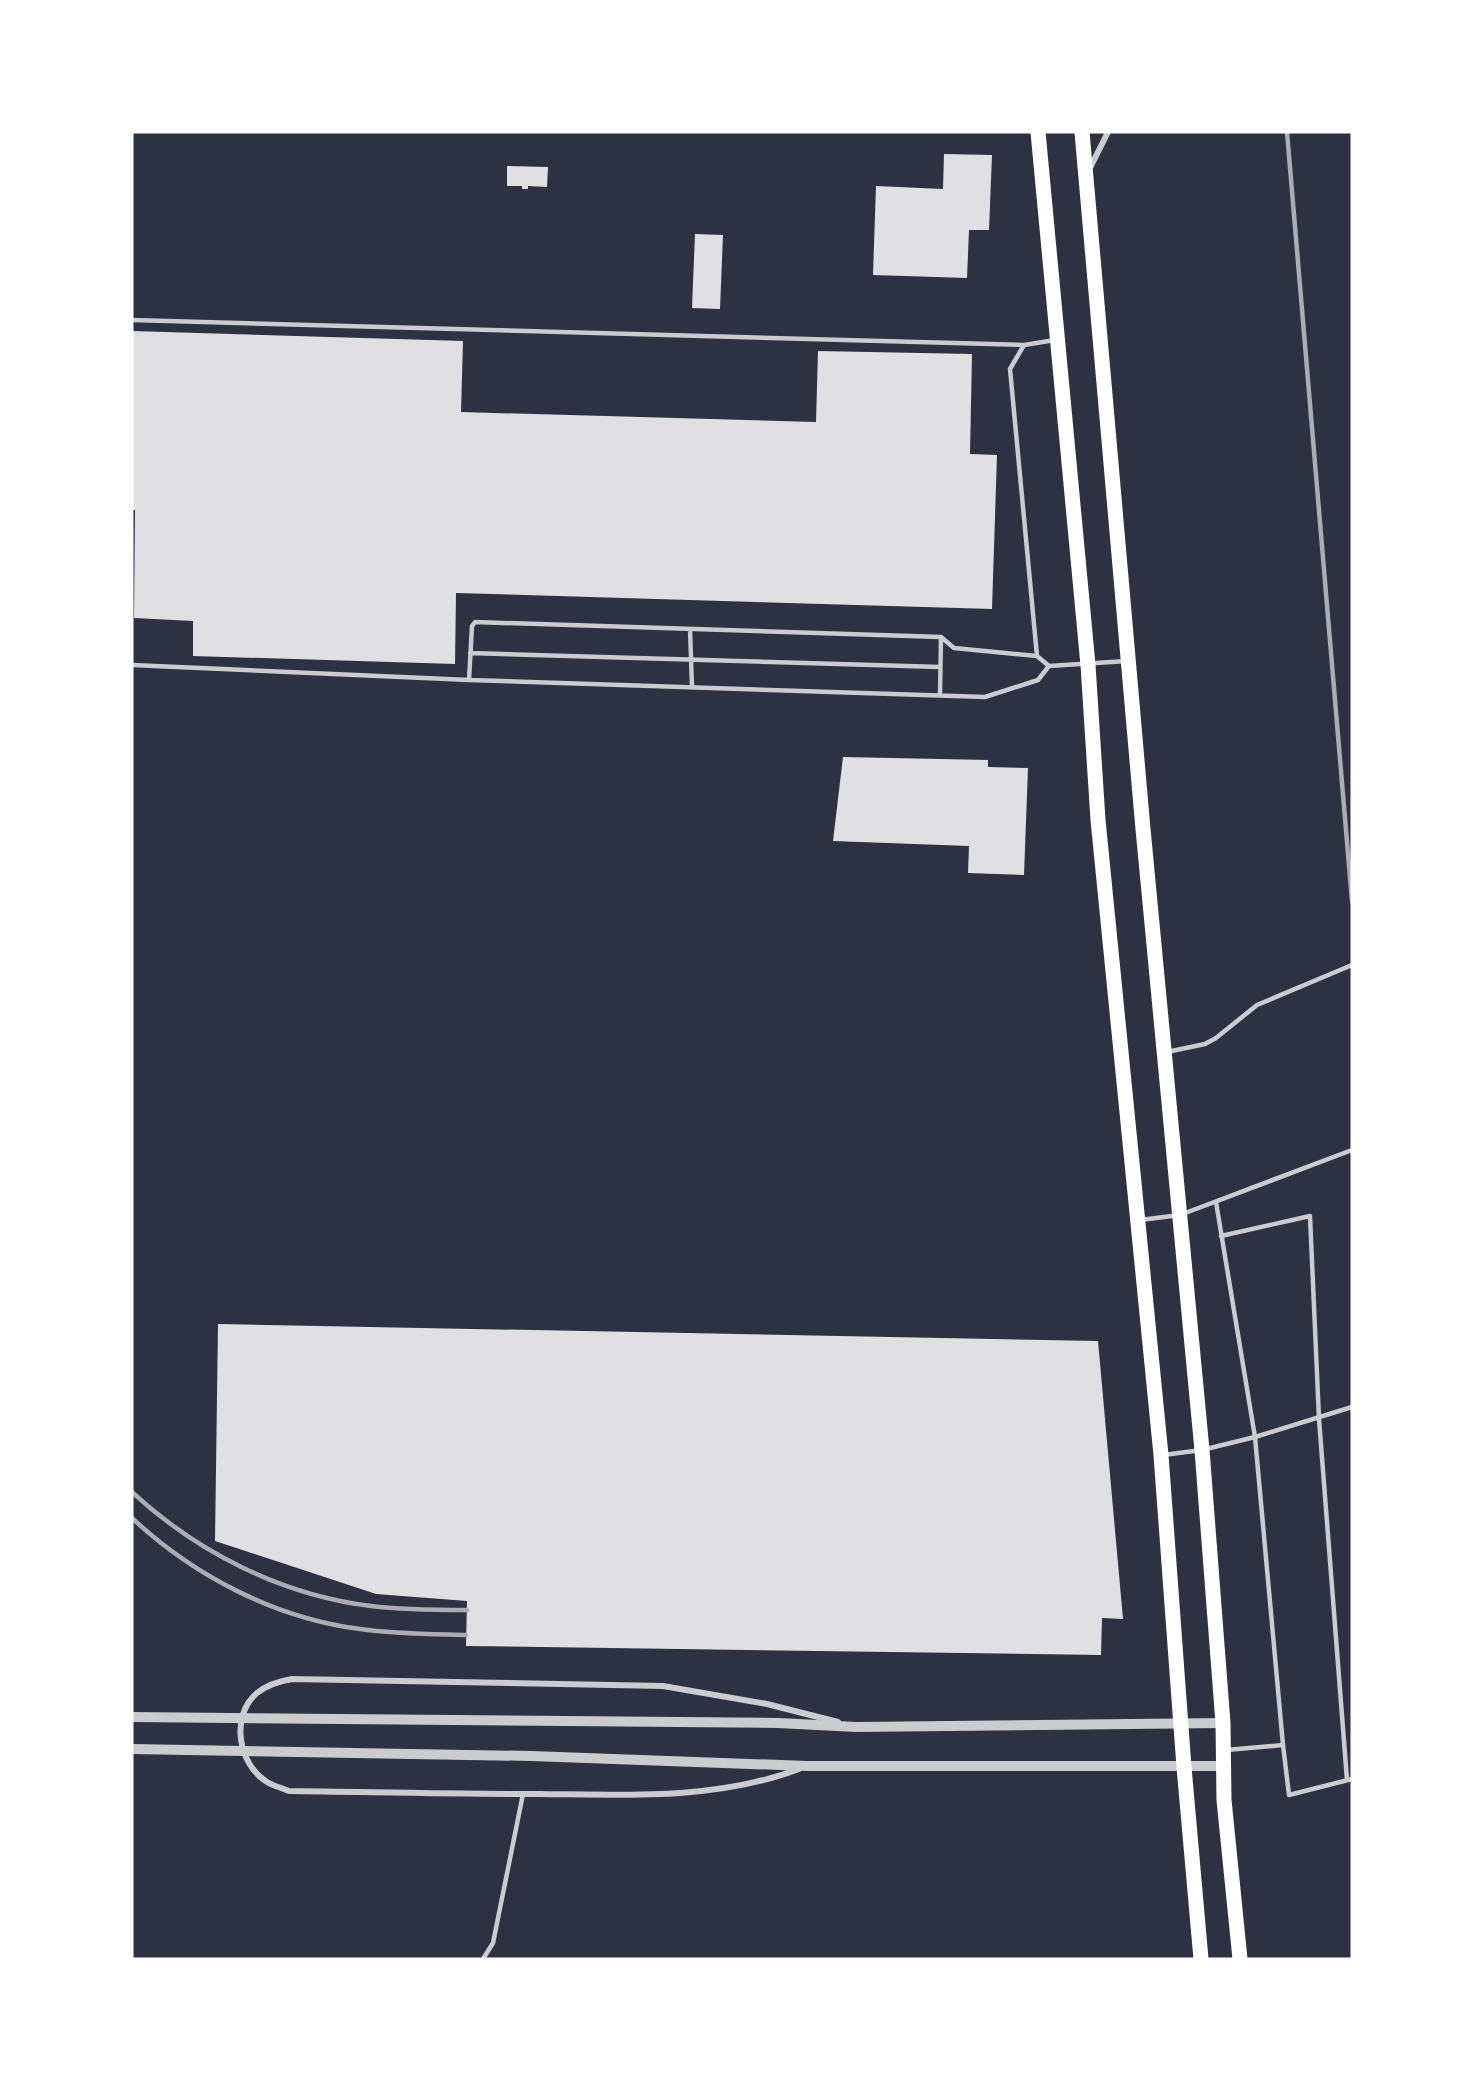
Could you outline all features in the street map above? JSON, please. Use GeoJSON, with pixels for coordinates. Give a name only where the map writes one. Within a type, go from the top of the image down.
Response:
{"type":"FeatureCollection","features":[{"type":"Feature","properties":{"kind":"main road"},"geometry":{"type":"LineString","coordinates":[[1038,132],[1088,665],[1098,820],[1161,1455],[1201,1959]]}},
{"type":"Feature","properties":{"kind":"main road"},"geometry":{"type":"LineString","coordinates":[[1082,132],[1164,1053],[1202,1450],[1223,1723],[1224,1800],[1240,1959]]}},
{"type":"Feature","properties":{"kind":"street"},"geometry":{"type":"LineString","coordinates":[[1086,176],[1108,132]]}},
{"type":"Feature","properties":{"kind":"street"},"geometry":{"type":"LineString","coordinates":[[807,1766],[780,1776],[711,1789],[639,1795],[289,1791],[266,1782],[251,1767],[242,1747],[240,1727],[246,1707],[257,1692],[277,1682],[292,1679],[663,1686],[767,1704],[856,1727]]}},
{"type":"Feature","properties":{"kind":"street"},"geometry":{"type":"LineString","coordinates":[[132,1717],[778,1723],[856,1727],[1223,1723]]}},
{"type":"Feature","properties":{"kind":"street"},"geometry":{"type":"LineString","coordinates":[[132,1749],[531,1756],[807,1766],[1223,1766]]}},
{"type":"Feature","properties":{"kind":"lane"},"geometry":{"type":"LineString","coordinates":[[132,320],[1024,345],[1057,339]]}},
{"type":"Feature","properties":{"kind":"lane"},"geometry":{"type":"LineString","coordinates":[[1024,345],[1010,369],[1037,656]]}},
{"type":"Feature","properties":{"kind":"lane"},"geometry":{"type":"LineString","coordinates":[[469,680],[472,626],[475,622],[941,637],[954,648],[1037,656],[1049,666],[1088,665],[1130,660]]}},
{"type":"Feature","properties":{"kind":"lane"},"geometry":{"type":"LineString","coordinates":[[690,629],[692,687]]}},
{"type":"Feature","properties":{"kind":"lane"},"geometry":{"type":"LineString","coordinates":[[940,695],[941,637]]}},
{"type":"Feature","properties":{"kind":"lane"},"geometry":{"type":"LineString","coordinates":[[470,653],[940,667]]}},
{"type":"Feature","properties":{"kind":"lane"},"geometry":{"type":"LineString","coordinates":[[132,665],[469,680],[985,697],[1038,680],[1049,666]]}},
{"type":"Feature","properties":{"kind":"lane"},"geometry":{"type":"LineString","coordinates":[[1164,1053],[1205,1044],[1216,1038],[1257,1005],[1352,965]]}},
{"type":"Feature","properties":{"kind":"lane"},"geometry":{"type":"LineString","coordinates":[[1137,1220],[1180,1215],[1352,1150]]}},
{"type":"Feature","properties":{"kind":"lane"},"geometry":{"type":"LineString","coordinates":[[1216,1202],[1221,1236],[1255,1437],[1289,1795],[1350,1779],[1319,1419],[1310,1216],[1221,1236]]}},
{"type":"Feature","properties":{"kind":"lane"},"geometry":{"type":"LineString","coordinates":[[1161,1455],[1202,1450],[1255,1437],[1352,1407]]}},
{"type":"Feature","properties":{"kind":"lane"},"geometry":{"type":"LineString","coordinates":[[1223,1750],[1283,1745]]}},
{"type":"Feature","properties":{"kind":"lane"},"geometry":{"type":"LineString","coordinates":[[483,1959],[493,1943],[523,1794]]}},
{"type":"Feature","properties":{"kind":"building"},"geometry":{"type":"Polygon","coordinates":[[[944,154],[992,155],[989,230],[969,230],[967,278],[873,275],[876,186],[943,189],[944,154]]]}},
{"type":"Feature","properties":{"kind":"building"},"geometry":{"type":"Polygon","coordinates":[[[507,166],[548,167],[547,187],[528,186],[528,189],[522,189],[522,186],[507,186],[507,166]]]}},
{"type":"Feature","properties":{"kind":"building"},"geometry":{"type":"Polygon","coordinates":[[[695,234],[723,235],[720,309],[692,308],[695,234]]]}},
{"type":"Feature","properties":{"kind":"building"},"geometry":{"type":"Polygon","coordinates":[[[132,331],[463,341],[461,412],[816,422],[818,351],[972,354],[970,454],[997,455],[992,609],[456,593],[455,664],[193,656],[193,621],[134,618],[132,331]]]}},
{"type":"Feature","properties":{"kind":"building"},"geometry":{"type":"Polygon","coordinates":[[[843,757],[988,760],[988,767],[1028,768],[1024,875],[968,873],[969,846],[833,841],[843,757]]]}},
{"type":"Feature","properties":{"kind":"building"},"geometry":{"type":"Polygon","coordinates":[[[218,1324],[1098,1341],[1123,1619],[1102,1618],[1101,1655],[466,1646],[467,1601],[376,1594],[215,1541],[218,1324]]]}},
{"type":"Feature","properties":{"kind":"railway"},"geometry":{"type":"LineString","coordinates":[[1287,132],[1352,901]]}},
{"type":"Feature","properties":{"kind":"railway"},"geometry":{"type":"LineString","coordinates":[[132,1492],[158,1514],[213,1552],[243,1568],[305,1592],[371,1606],[467,1610]]}},
{"type":"Feature","properties":{"kind":"railway"},"geometry":{"type":"LineString","coordinates":[[132,1518],[156,1539],[209,1576],[237,1591],[297,1615],[373,1631],[466,1635]]}}]}
